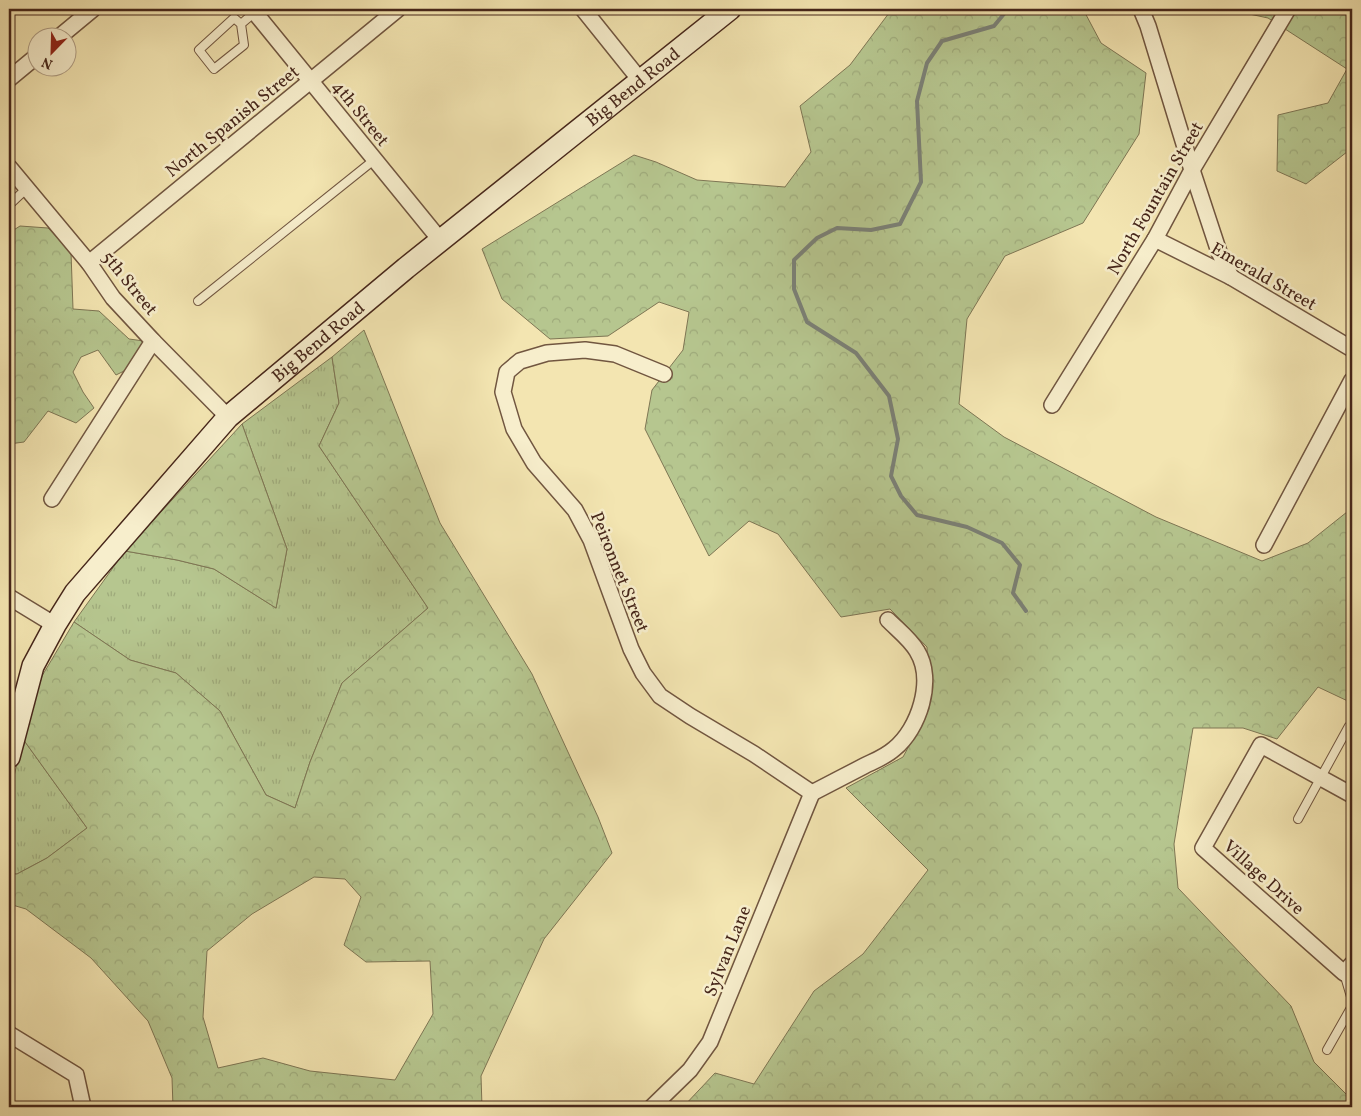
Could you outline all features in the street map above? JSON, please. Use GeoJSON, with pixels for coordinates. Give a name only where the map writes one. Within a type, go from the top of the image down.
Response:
{"type":"FeatureCollection","features":[{"type":"Feature","properties":{"kind":"main road","name":"Big Bend Road"},"geometry":{"type":"LineString","coordinates":[[9,757],[33,666],[75,593],[228,417],[399,274],[730,9]]}},
{"type":"Feature","properties":{"kind":"street"},"geometry":{"type":"LineString","coordinates":[[70,28],[93,9]]}},
{"type":"Feature","properties":{"kind":"street","name":"North Spanish Street"},"geometry":{"type":"LineString","coordinates":[[89,263],[398,9]]}},
{"type":"Feature","properties":{"kind":"street"},"geometry":{"type":"LineString","coordinates":[[583,9],[640,80]]}},
{"type":"Feature","properties":{"kind":"street"},"geometry":{"type":"LineString","coordinates":[[1142,9],[1219,252],[1231,277]]}},
{"type":"Feature","properties":{"kind":"street","name":"North Fountain Street"},"geometry":{"type":"LineString","coordinates":[[1052,405],[1154,239],[1192,170],[1288,9]]}},
{"type":"Feature","properties":{"kind":"street","name":"4th Street"},"geometry":{"type":"LineString","coordinates":[[254,10],[441,242]]}},
{"type":"Feature","properties":{"kind":"street"},"geometry":{"type":"LineString","coordinates":[[9,79],[28,63]]}},
{"type":"Feature","properties":{"kind":"street","name":"5th Street"},"geometry":{"type":"LineString","coordinates":[[9,167],[89,263],[113,298],[228,417]]}},
{"type":"Feature","properties":{"kind":"street","name":"Emerald Street"},"geometry":{"type":"LineString","coordinates":[[1154,239],[1231,277],[1352,349]]}},
{"type":"Feature","properties":{"kind":"street"},"geometry":{"type":"LineString","coordinates":[[52,499],[153,341]]}},
{"type":"Feature","properties":{"kind":"street","name":"Peironnet Street"},"geometry":{"type":"LineString","coordinates":[[664,374],[615,354],[585,350],[547,353],[520,361],[507,372],[503,392],[514,429],[534,463],[575,510],[591,540],[631,649],[643,673],[660,696],[754,754],[812,793]]}},
{"type":"Feature","properties":{"kind":"street"},"geometry":{"type":"LineString","coordinates":[[1264,545],[1352,380]]}},
{"type":"Feature","properties":{"kind":"street"},"geometry":{"type":"LineString","coordinates":[[9,597],[55,625]]}},
{"type":"Feature","properties":{"kind":"street"},"geometry":{"type":"LineString","coordinates":[[812,793],[894,749],[908,734],[918,714],[924,695],[923,665],[918,651],[888,620]]}},
{"type":"Feature","properties":{"kind":"street","name":"Village Drive"},"geometry":{"type":"LineString","coordinates":[[1348,969],[1203,848],[1261,745],[1352,795]]}},
{"type":"Feature","properties":{"kind":"street","name":"Sylvan Lane"},"geometry":{"type":"LineString","coordinates":[[652,1107],[690,1070],[710,1042],[812,793]]}},
{"type":"Feature","properties":{"kind":"street"},"geometry":{"type":"LineString","coordinates":[[9,1034],[76,1075],[83,1107]]}},
{"type":"Feature","properties":{"kind":"lane"},"geometry":{"type":"LineString","coordinates":[[241,24],[254,10]]}},
{"type":"Feature","properties":{"kind":"lane"},"geometry":{"type":"LineString","coordinates":[[234,18],[241,24],[244,45],[214,69],[199,50],[234,18]]}},
{"type":"Feature","properties":{"kind":"lane"},"geometry":{"type":"LineString","coordinates":[[198,301],[374,160]]}},
{"type":"Feature","properties":{"kind":"lane"},"geometry":{"type":"LineString","coordinates":[[9,205],[26,189]]}},
{"type":"Feature","properties":{"kind":"lane"},"geometry":{"type":"LineString","coordinates":[[1298,819],[1349,726]]}},
{"type":"Feature","properties":{"kind":"lane"},"geometry":{"type":"LineString","coordinates":[[1348,969],[1352,1000]]}},
{"type":"Feature","properties":{"kind":"lane"},"geometry":{"type":"LineString","coordinates":[[1327,1050],[1352,1006]]}},
{"type":"Feature","properties":{"kind":"green space"},"geometry":{"type":"Polygon","coordinates":[[[892,9],[1083,9],[1101,43],[1146,73],[1139,134],[1083,223],[1005,256],[967,319],[959,404],[1004,437],[1156,517],[1262,561],[1308,543],[1352,508],[1350,646],[1352,648],[1352,703],[1318,687],[1277,739],[1243,728],[1193,728],[1174,844],[1178,888],[1291,1006],[1314,1062],[1347,1095],[1352,1107],[683,1107],[715,1073],[754,1084],[814,991],[863,954],[928,870],[846,788],[903,757],[929,709],[927,647],[890,609],[841,617],[778,534],[749,521],[709,556],[645,429],[652,390],[683,350],[689,312],[659,302],[608,336],[550,339],[502,299],[482,249],[634,155],[656,162],[697,180],[785,187],[811,152],[800,106],[850,65],[892,9]]]}},
{"type":"Feature","properties":{"kind":"green space"},"geometry":{"type":"Polygon","coordinates":[[[1226,9],[1352,9],[1352,148],[1306,184],[1277,171],[1278,115],[1328,103],[1347,69],[1268,18],[1226,9]]]}},
{"type":"Feature","properties":{"kind":"green space"},"geometry":{"type":"Polygon","coordinates":[[[20,226],[48,228],[71,252],[73,309],[99,311],[129,339],[144,341],[130,368],[116,375],[98,350],[81,357],[73,372],[94,408],[76,423],[48,411],[24,442],[9,444],[9,233],[20,226]]]}},
{"type":"Feature","properties":{"kind":"green space"},"geometry":{"type":"Polygon","coordinates":[[[364,330],[440,523],[532,674],[598,817],[612,853],[544,939],[481,1076],[482,1107],[173,1107],[172,1078],[148,1021],[91,958],[26,909],[9,904],[9,874],[17,874],[47,858],[87,828],[23,739],[42,676],[74,622],[130,660],[176,673],[220,711],[266,795],[295,808],[310,762],[342,683],[428,608],[319,446],[339,403],[332,357],[364,330]],[[314,877],[252,914],[207,951],[203,1017],[218,1068],[263,1058],[310,1071],[395,1080],[433,1014],[430,961],[366,962],[344,945],[361,897],[345,879],[314,877]]]}},
{"type":"Feature","properties":{"kind":"green space"},"geometry":{"type":"Polygon","coordinates":[[[332,357],[339,403],[319,446],[428,608],[342,683],[310,762],[295,808],[266,795],[220,711],[176,673],[130,660],[74,622],[125,551],[214,569],[276,608],[287,549],[242,424],[332,357]]]}},
{"type":"Feature","properties":{"kind":"green space"},"geometry":{"type":"Polygon","coordinates":[[[242,424],[287,549],[276,608],[214,569],[125,551],[242,424]]]}},
{"type":"Feature","properties":{"kind":"green space"},"geometry":{"type":"Polygon","coordinates":[[[23,739],[87,828],[47,858],[17,874],[9,874],[9,797],[23,739]]]}},
{"type":"Feature","properties":{"kind":"waterway"},"geometry":{"type":"LineString","coordinates":[[1008,9],[994,26],[942,41],[927,63],[917,101],[921,182],[900,224],[871,230],[837,228],[817,238],[794,260],[794,289],[807,322],[856,353],[889,396],[898,439],[891,476],[901,496],[917,515],[967,527],[1002,543],[1020,565],[1013,593],[1026,611]]}}]}
